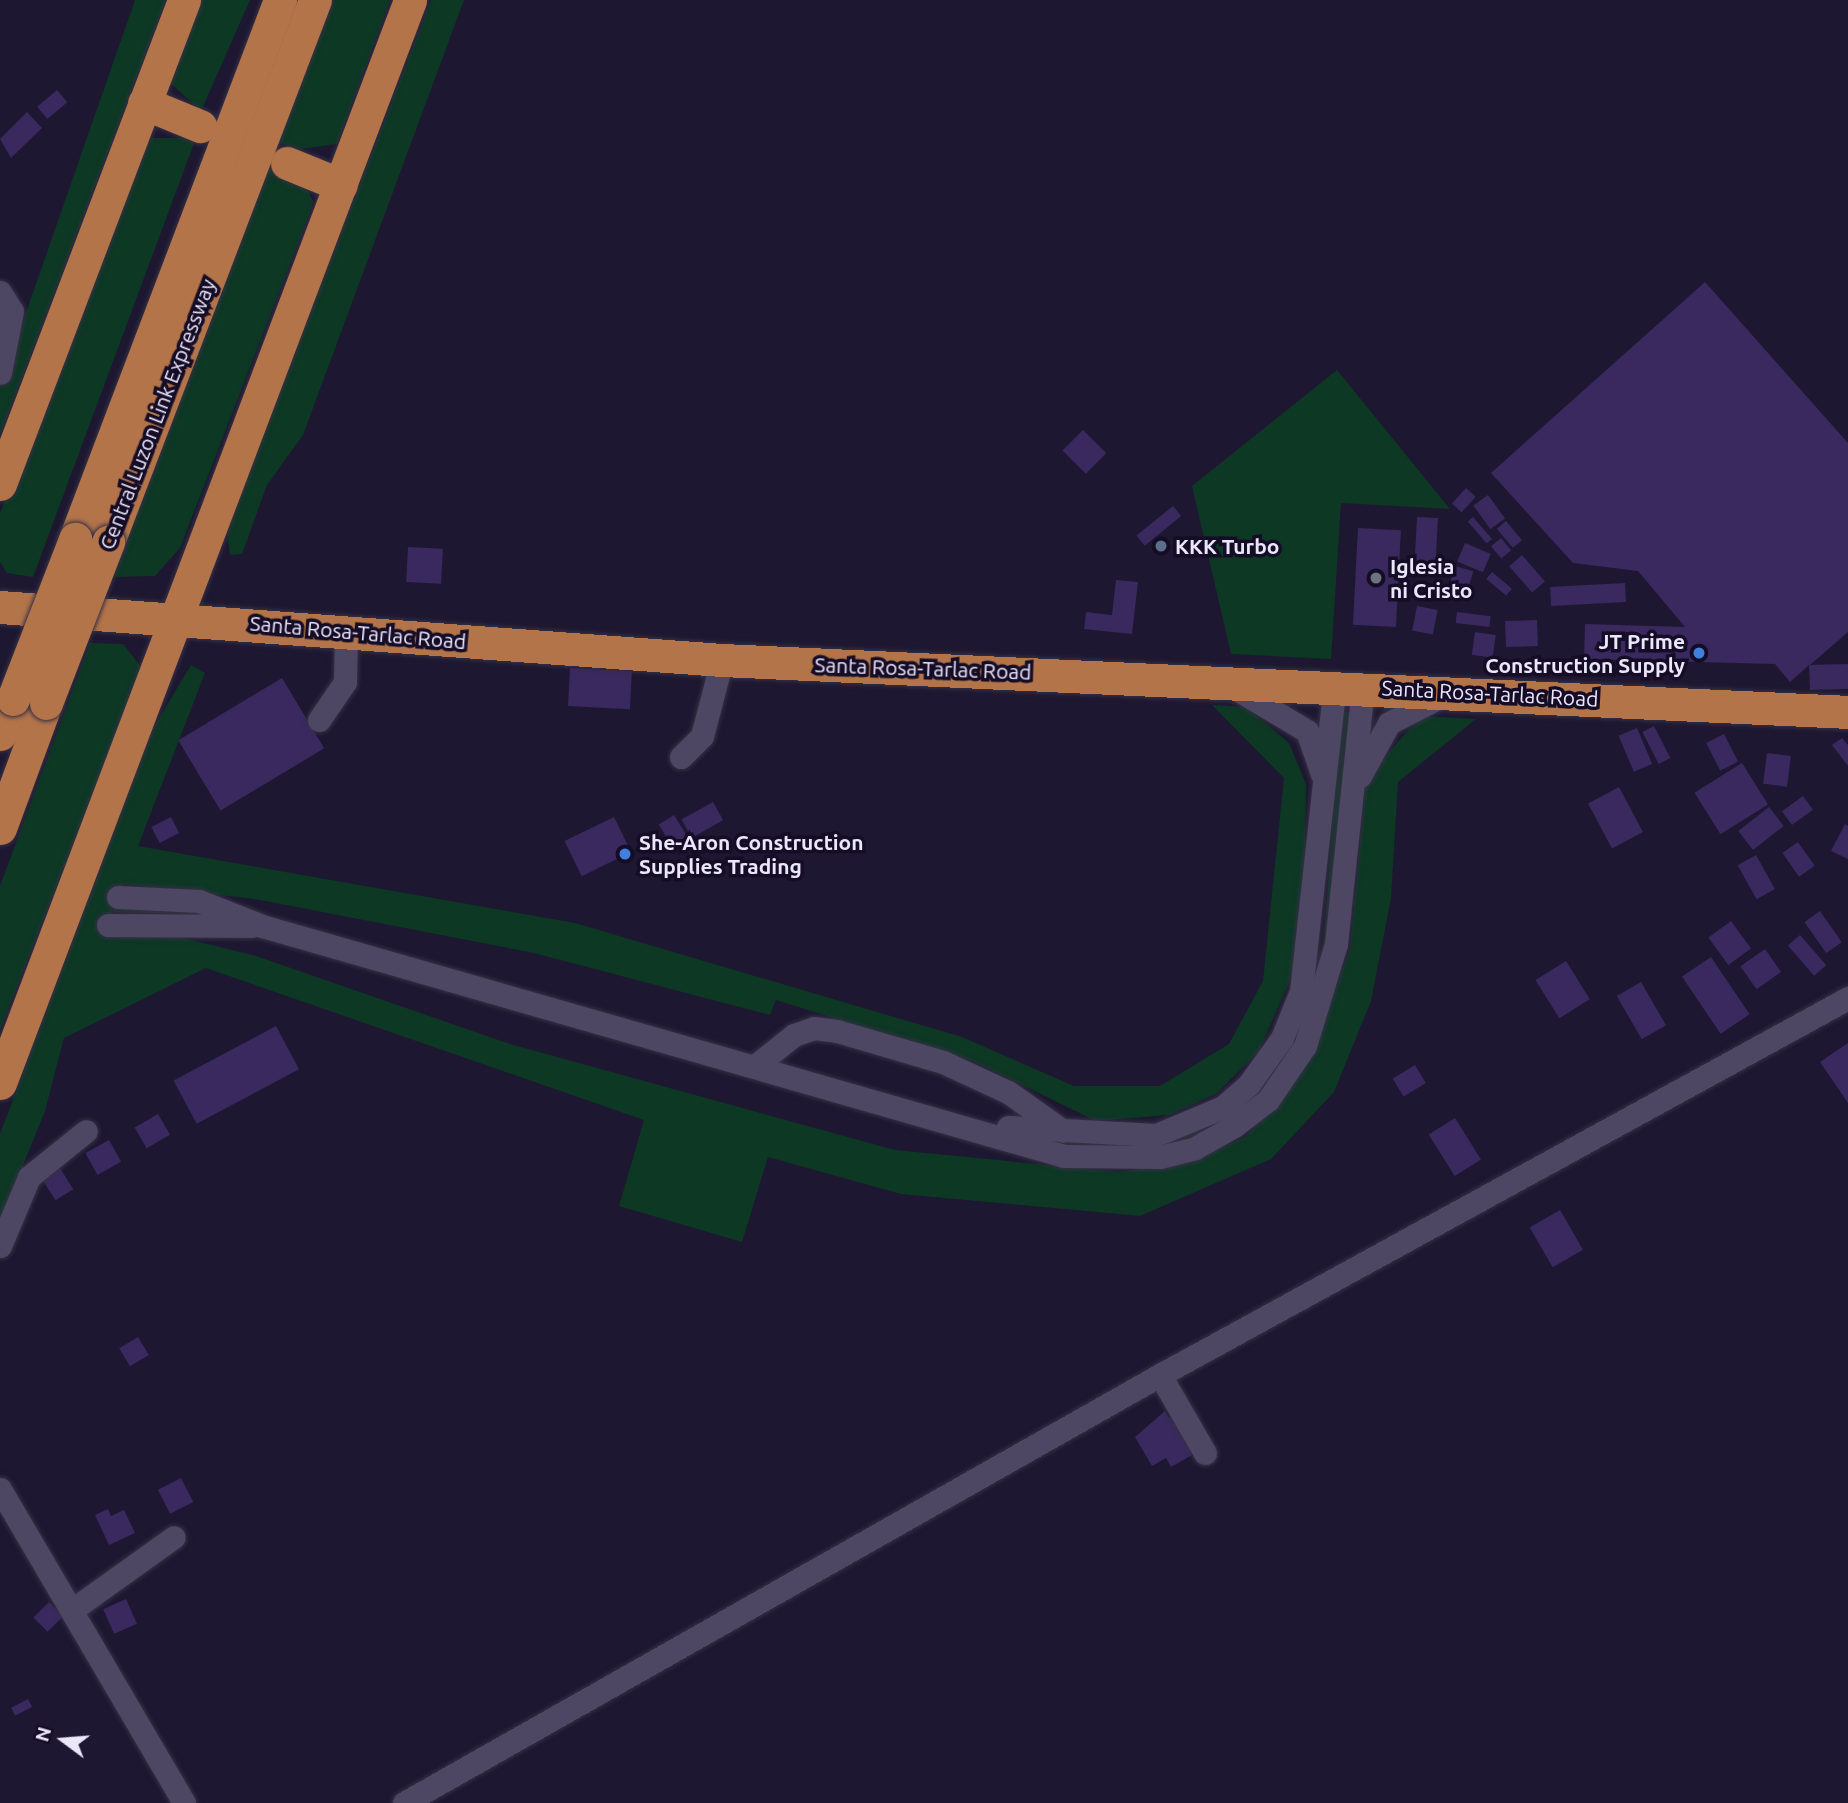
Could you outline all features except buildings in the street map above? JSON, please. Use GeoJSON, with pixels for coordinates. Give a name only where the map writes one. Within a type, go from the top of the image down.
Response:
{"type":"FeatureCollection","features":[{"type":"Feature","properties":{"kind":"highway"},"geometry":{"type":"LineString","coordinates":[[0,484],[184,0]]}},
{"type":"Feature","properties":{"kind":"highway","name":"Central Luzon Link Expressway"},"geometry":{"type":"LineString","coordinates":[[0,734],[280,0]]}},
{"type":"Feature","properties":{"kind":"highway","name":"Central Luzon Link Expressway"},"geometry":{"type":"LineString","coordinates":[[0,828],[315,0]]}},
{"type":"Feature","properties":{"kind":"highway"},"geometry":{"type":"LineString","coordinates":[[2,1073],[410,0]]}},
{"type":"Feature","properties":{"kind":"highway"},"geometry":{"type":"LineString","coordinates":[[144,103],[200,126]]}},
{"type":"Feature","properties":{"kind":"highway"},"geometry":{"type":"LineString","coordinates":[[288,163],[341,185]]}},
{"type":"Feature","properties":{"kind":"highway","name":"Santa Rosa-Tarlac Road"},"geometry":{"type":"LineString","coordinates":[[0,607],[722,660],[1349,685],[1452,693],[1848,712]]}},
{"type":"Feature","properties":{"kind":"street"},"geometry":{"type":"LineString","coordinates":[[0,292],[12,311],[12,334],[0,373]]}},
{"type":"Feature","properties":{"kind":"street"},"geometry":{"type":"LineString","coordinates":[[319,720],[345,682],[346,632]]}},
{"type":"Feature","properties":{"kind":"street"},"geometry":{"type":"LineString","coordinates":[[681,757],[702,736],[722,660]]}},
{"type":"Feature","properties":{"kind":"street"},"geometry":{"type":"LineString","coordinates":[[1220,680],[1288,714],[1307,731],[1326,793]]}},
{"type":"Feature","properties":{"kind":"street"},"geometry":{"type":"LineString","coordinates":[[957,1122],[1066,1133],[1156,1135],[1223,1107],[1250,1084],[1282,1038],[1301,991],[1326,793],[1349,685]]}},
{"type":"Feature","properties":{"kind":"street"},"geometry":{"type":"LineString","coordinates":[[118,897],[199,901],[262,926],[957,1122],[1065,1156],[1122,1160],[1195,1148],[1268,1100],[1305,1046],[1324,999],[1352,795],[1349,685]]}},
{"type":"Feature","properties":{"kind":"street"},"geometry":{"type":"LineString","coordinates":[[1352,795],[1390,723],[1452,693]]}},
{"type":"Feature","properties":{"kind":"street"},"geometry":{"type":"LineString","coordinates":[[108,925],[262,926]]}},
{"type":"Feature","properties":{"kind":"street"},"geometry":{"type":"LineString","coordinates":[[404,1803],[1160,1375],[1848,998]]}},
{"type":"Feature","properties":{"kind":"street"},"geometry":{"type":"LineString","coordinates":[[755,1066],[794,1035],[814,1028],[837,1031],[943,1062],[1008,1092],[1066,1133]]}},
{"type":"Feature","properties":{"kind":"street"},"geometry":{"type":"LineString","coordinates":[[0,1246],[29,1177],[86,1131]]}},
{"type":"Feature","properties":{"kind":"street"},"geometry":{"type":"LineString","coordinates":[[1160,1375],[1205,1452]]}},
{"type":"Feature","properties":{"kind":"street"},"geometry":{"type":"LineString","coordinates":[[0,1489],[184,1803]]}},
{"type":"Feature","properties":{"kind":"street"},"geometry":{"type":"LineString","coordinates":[[72,1609],[174,1537]]}},
{"type":"Feature","properties":{"kind":"green space"},"geometry":{"type":"Polygon","coordinates":[[[135,0],[166,0],[0,435],[0,387],[135,0]]]}},
{"type":"Feature","properties":{"kind":"green space"},"geometry":{"type":"Polygon","coordinates":[[[192,0],[250,0],[201,111],[165,78],[192,0]]]}},
{"type":"Feature","properties":{"kind":"green space"},"geometry":{"type":"Polygon","coordinates":[[[329,0],[390,0],[337,144],[300,149],[278,143],[329,0]]]}},
{"type":"Feature","properties":{"kind":"green space"},"geometry":{"type":"Polygon","coordinates":[[[431,0],[464,0],[303,435],[267,485],[242,554],[230,555],[227,535],[238,500],[431,0]]]}},
{"type":"Feature","properties":{"kind":"green space"},"geometry":{"type":"Polygon","coordinates":[[[150,138],[196,138],[33,577],[7,573],[0,562],[0,513],[141,144],[150,138]]]}},
{"type":"Feature","properties":{"kind":"green space"},"geometry":{"type":"Polygon","coordinates":[[[268,165],[306,187],[313,201],[309,215],[180,548],[155,576],[114,577],[127,542],[122,541],[268,165]]]}},
{"type":"Feature","properties":{"kind":"green space"},"geometry":{"type":"Polygon","coordinates":[[[1337,370],[1450,509],[1341,503],[1331,659],[1231,654],[1192,486],[1337,370]]]}},
{"type":"Feature","properties":{"kind":"green space"},"geometry":{"type":"Polygon","coordinates":[[[90,643],[123,644],[142,668],[0,1030],[0,886],[90,643]]]}},
{"type":"Feature","properties":{"kind":"green space"},"geometry":{"type":"Polygon","coordinates":[[[191,665],[205,673],[138,846],[575,923],[962,1037],[1074,1086],[1160,1086],[1229,1044],[1263,981],[1284,778],[1212,705],[1246,707],[1289,743],[1306,784],[1304,921],[1291,978],[1259,1051],[1216,1094],[1169,1115],[1096,1121],[975,1062],[776,1000],[770,1015],[534,953],[255,899],[123,884],[116,903],[197,906],[195,914],[113,912],[105,930],[171,935],[256,956],[510,1044],[895,1150],[1119,1172],[1192,1161],[1245,1137],[1275,1106],[1308,1061],[1350,950],[1366,778],[1421,716],[1476,719],[1398,782],[1391,898],[1371,1001],[1334,1092],[1271,1159],[1140,1216],[901,1194],[768,1157],[742,1242],[619,1206],[644,1120],[206,968],[64,1038],[45,1111],[0,1222],[0,1134],[153,728],[191,665]]]}},
{"type":"Feature","properties":{"kind":"green space"},"geometry":{"type":"Polygon","coordinates":[[[1340,712],[1350,712],[1334,915],[1303,1036],[1254,1102],[1198,1135],[1157,1145],[1062,1150],[1061,1136],[1193,1128],[1290,1045],[1312,994],[1324,940],[1340,712]]]}},
{"type":"Feature","properties":{"kind":"place","name":"KKK Turbo"},"geometry":{"type":"Point","coordinates":[1161,546]}},
{"type":"Feature","properties":{"kind":"place","name":"Iglesia ni Cristo"},"geometry":{"type":"Point","coordinates":[1376,578]}},
{"type":"Feature","properties":{"kind":"place","name":"JT Prime Construction Supply"},"geometry":{"type":"Point","coordinates":[1699,653]}},
{"type":"Feature","properties":{"kind":"place","name":"She-Aron Construction Supplies Trading"},"geometry":{"type":"Point","coordinates":[625,854]}}]}
